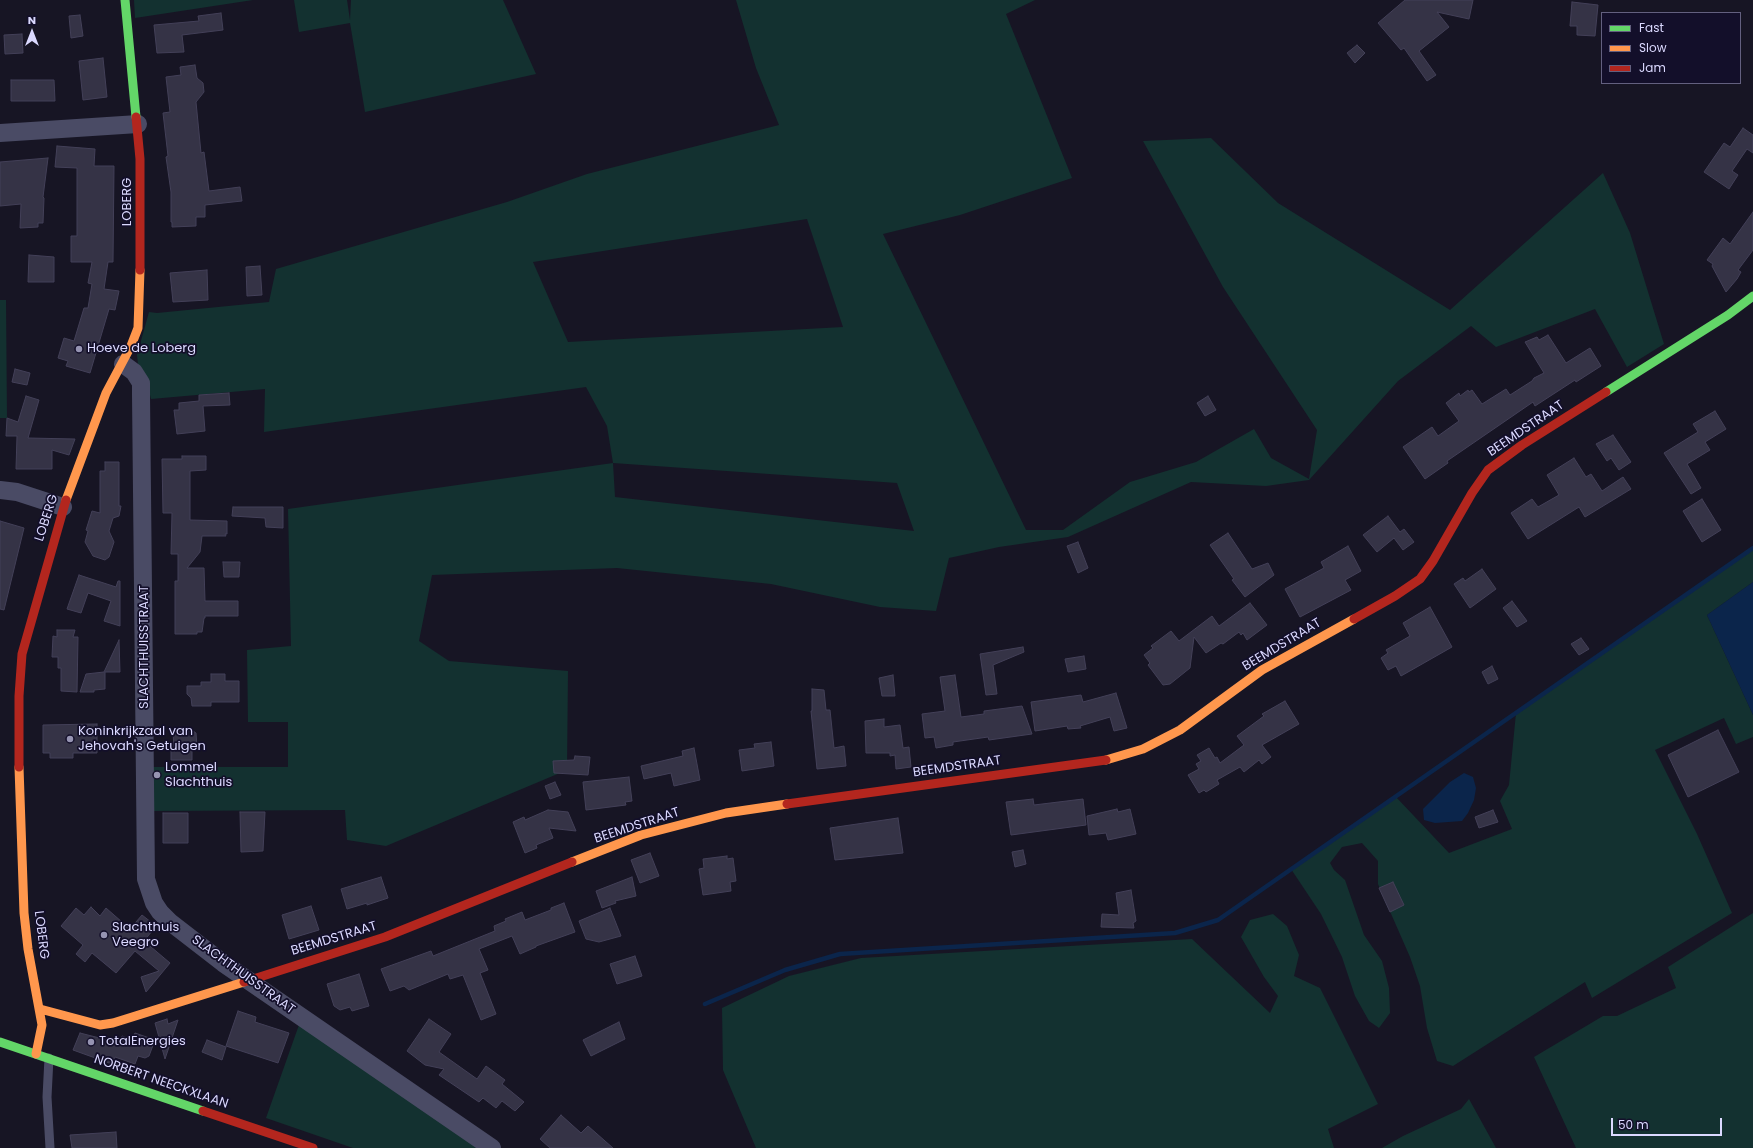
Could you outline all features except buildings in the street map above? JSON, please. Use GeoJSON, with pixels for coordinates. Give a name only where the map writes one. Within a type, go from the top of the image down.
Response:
{"type":"FeatureCollection","features":[{"type":"Feature","properties":{"kind":"street","name":"LOBERG"},"geometry":{"type":"LineString","coordinates":[[36,1054],[42,1025],[28,949],[24,913],[19,751],[19,696],[22,654],[63,507],[106,393],[123,364],[138,328],[140,304],[141,193],[138,124],[125,0]]}},
{"type":"Feature","properties":{"kind":"street"},"geometry":{"type":"LineString","coordinates":[[0,133],[138,124]]}},
{"type":"Feature","properties":{"kind":"street","name":"BEEMDSTRAAT"},"geometry":{"type":"LineString","coordinates":[[40,1009],[100,1025],[113,1023],[385,937],[628,840],[726,813],[1111,759],[1143,749],[1180,730],[1262,670],[1396,596],[1420,579],[1433,561],[1472,493],[1488,470],[1516,449],[1728,315],[1753,296]]}},
{"type":"Feature","properties":{"kind":"street","name":"SLACHTHUISSTRAAT"},"geometry":{"type":"LineString","coordinates":[[123,364],[134,372],[141,383],[146,879],[152,898],[160,912],[204,948],[249,981],[492,1148]]}},
{"type":"Feature","properties":{"kind":"street"},"geometry":{"type":"LineString","coordinates":[[0,490],[17,492],[63,507]]}},
{"type":"Feature","properties":{"kind":"street","name":"NORBERT NEECKXLAAN"},"geometry":{"type":"LineString","coordinates":[[2,1046],[49,1058],[313,1148]]}},
{"type":"Feature","properties":{"kind":"lane"},"geometry":{"type":"LineString","coordinates":[[49,1058],[47,1097],[50,1148]]}},
{"type":"Feature","properties":{"kind":"green space"},"geometry":{"type":"Polygon","coordinates":[[[134,0],[253,0],[135,18],[134,0]]]}},
{"type":"Feature","properties":{"kind":"green space"},"geometry":{"type":"Polygon","coordinates":[[[294,0],[347,0],[350,20],[351,0],[503,0],[536,74],[365,112],[350,23],[299,32],[294,0]]]}},
{"type":"Feature","properties":{"kind":"green space"},"geometry":{"type":"Polygon","coordinates":[[[736,0],[1035,0],[1006,14],[1072,178],[960,215],[883,234],[1026,530],[1063,530],[1130,482],[1196,462],[1254,429],[1271,458],[1309,479],[1317,430],[1223,287],[1143,141],[1211,138],[1278,203],[1450,310],[1603,173],[1630,233],[1664,344],[1627,367],[1595,309],[1496,347],[1471,326],[1398,381],[1309,480],[1266,486],[1191,482],[1068,537],[999,547],[949,558],[936,611],[880,607],[771,584],[617,568],[432,575],[419,641],[449,661],[568,671],[567,770],[386,846],[347,840],[345,810],[151,811],[151,767],[288,767],[288,722],[248,722],[247,650],[291,646],[288,509],[613,463],[607,426],[586,387],[264,432],[265,389],[151,399],[147,384],[138,364],[137,355],[149,312],[157,313],[269,302],[276,269],[507,202],[587,174],[779,125],[756,68],[736,0]],[[807,219],[533,262],[568,342],[843,327],[807,219]],[[613,463],[615,497],[914,531],[897,483],[613,463]]]}},
{"type":"Feature","properties":{"kind":"green space"},"geometry":{"type":"Polygon","coordinates":[[[0,300],[6,300],[7,418],[0,418],[0,300]]]}},
{"type":"Feature","properties":{"kind":"green space"},"geometry":{"type":"Polygon","coordinates":[[[1753,548],[1753,582],[1707,615],[1753,715],[1753,737],[1736,744],[1724,718],[1655,750],[1697,834],[1732,913],[1592,998],[1585,982],[1453,1066],[1437,1061],[1427,1028],[1420,986],[1410,957],[1378,884],[1378,861],[1362,843],[1342,847],[1330,863],[1334,870],[1345,880],[1364,935],[1382,961],[1389,988],[1390,1013],[1379,1028],[1369,1021],[1355,996],[1342,957],[1321,914],[1291,869],[1396,797],[1449,853],[1512,829],[1500,801],[1509,785],[1516,713],[1753,548]]]}},
{"type":"Feature","properties":{"kind":"green space"},"geometry":{"type":"Polygon","coordinates":[[[1753,913],[1753,1148],[1576,1148],[1534,1057],[1603,1016],[1617,1016],[1676,988],[1668,967],[1753,913]]]}},
{"type":"Feature","properties":{"kind":"green space"},"geometry":{"type":"Polygon","coordinates":[[[1273,914],[1287,926],[1299,955],[1294,976],[1320,988],[1378,1104],[1328,1129],[1334,1148],[756,1148],[723,1070],[722,1008],[789,976],[861,958],[1192,939],[1270,1013],[1278,996],[1264,977],[1241,937],[1250,920],[1273,914]]]}},
{"type":"Feature","properties":{"kind":"green space"},"geometry":{"type":"Polygon","coordinates":[[[300,1022],[481,1148],[353,1148],[266,1118],[300,1022]]]}},
{"type":"Feature","properties":{"kind":"green space"},"geometry":{"type":"Polygon","coordinates":[[[1469,1099],[1496,1148],[1382,1148],[1403,1136],[1461,1109],[1469,1099]]]}},
{"type":"Feature","properties":{"kind":"water"},"geometry":{"type":"Polygon","coordinates":[[[1753,582],[1753,715],[1707,615],[1753,582]]]}},
{"type":"Feature","properties":{"kind":"water"},"geometry":{"type":"Polygon","coordinates":[[[1464,773],[1473,777],[1476,788],[1474,800],[1468,813],[1462,821],[1435,823],[1424,820],[1423,809],[1450,782],[1464,773]]]}},
{"type":"Feature","properties":{"kind":"waterway"},"geometry":{"type":"LineString","coordinates":[[705,1004],[785,970],[840,954],[1175,933],[1218,920],[1753,548]]}},
{"type":"Feature","properties":{"kind":"traffic: fast"},"geometry":{"type":"LineString","coordinates":[[125,0],[136,117]]}},
{"type":"Feature","properties":{"kind":"traffic: fast"},"geometry":{"type":"LineString","coordinates":[[1606,392],[1728,315],[1753,296]]}},
{"type":"Feature","properties":{"kind":"traffic: fast"},"geometry":{"type":"LineString","coordinates":[[0,1042],[203,1111]]}},
{"type":"Feature","properties":{"kind":"traffic: slow"},"geometry":{"type":"LineString","coordinates":[[66,500],[106,393],[131,346],[138,328],[140,270]]}},
{"type":"Feature","properties":{"kind":"traffic: slow"},"geometry":{"type":"LineString","coordinates":[[1106,760],[1143,749],[1180,730],[1262,670],[1354,619]]}},
{"type":"Feature","properties":{"kind":"traffic: slow"},"geometry":{"type":"LineString","coordinates":[[19,767],[24,913],[28,949],[42,1025],[36,1054]]}},
{"type":"Feature","properties":{"kind":"traffic: slow"},"geometry":{"type":"LineString","coordinates":[[572,862],[641,835],[726,813],[787,804]]}},
{"type":"Feature","properties":{"kind":"traffic: slow"},"geometry":{"type":"LineString","coordinates":[[40,1009],[100,1025],[113,1023],[244,982]]}},
{"type":"Feature","properties":{"kind":"traffic: jam"},"geometry":{"type":"LineString","coordinates":[[136,117],[140,159],[140,270]]}},
{"type":"Feature","properties":{"kind":"traffic: jam"},"geometry":{"type":"LineString","coordinates":[[1354,619],[1395,596],[1420,579],[1433,561],[1472,493],[1488,470],[1522,445],[1606,392]]}},
{"type":"Feature","properties":{"kind":"traffic: jam"},"geometry":{"type":"LineString","coordinates":[[19,767],[19,696],[22,654],[66,500]]}},
{"type":"Feature","properties":{"kind":"traffic: jam"},"geometry":{"type":"LineString","coordinates":[[787,804],[1106,760]]}},
{"type":"Feature","properties":{"kind":"traffic: jam"},"geometry":{"type":"LineString","coordinates":[[244,982],[385,937],[572,862]]}},
{"type":"Feature","properties":{"kind":"traffic: jam"},"geometry":{"type":"LineString","coordinates":[[203,1111],[313,1148]]}},
{"type":"Feature","properties":{"kind":"place","name":"Hoeve de Loberg"},"geometry":{"type":"Point","coordinates":[79,349]}},
{"type":"Feature","properties":{"kind":"place","name":"Koninkrijkzaal van Jehovah's Getuigen"},"geometry":{"type":"Point","coordinates":[70,739]}},
{"type":"Feature","properties":{"kind":"place","name":"Lommel Slachthuis"},"geometry":{"type":"Point","coordinates":[157,775]}},
{"type":"Feature","properties":{"kind":"place","name":"Slachthuis Veegro"},"geometry":{"type":"Point","coordinates":[104,935]}},
{"type":"Feature","properties":{"kind":"place","name":"TotalEnergies"},"geometry":{"type":"Point","coordinates":[91,1042]}}]}
